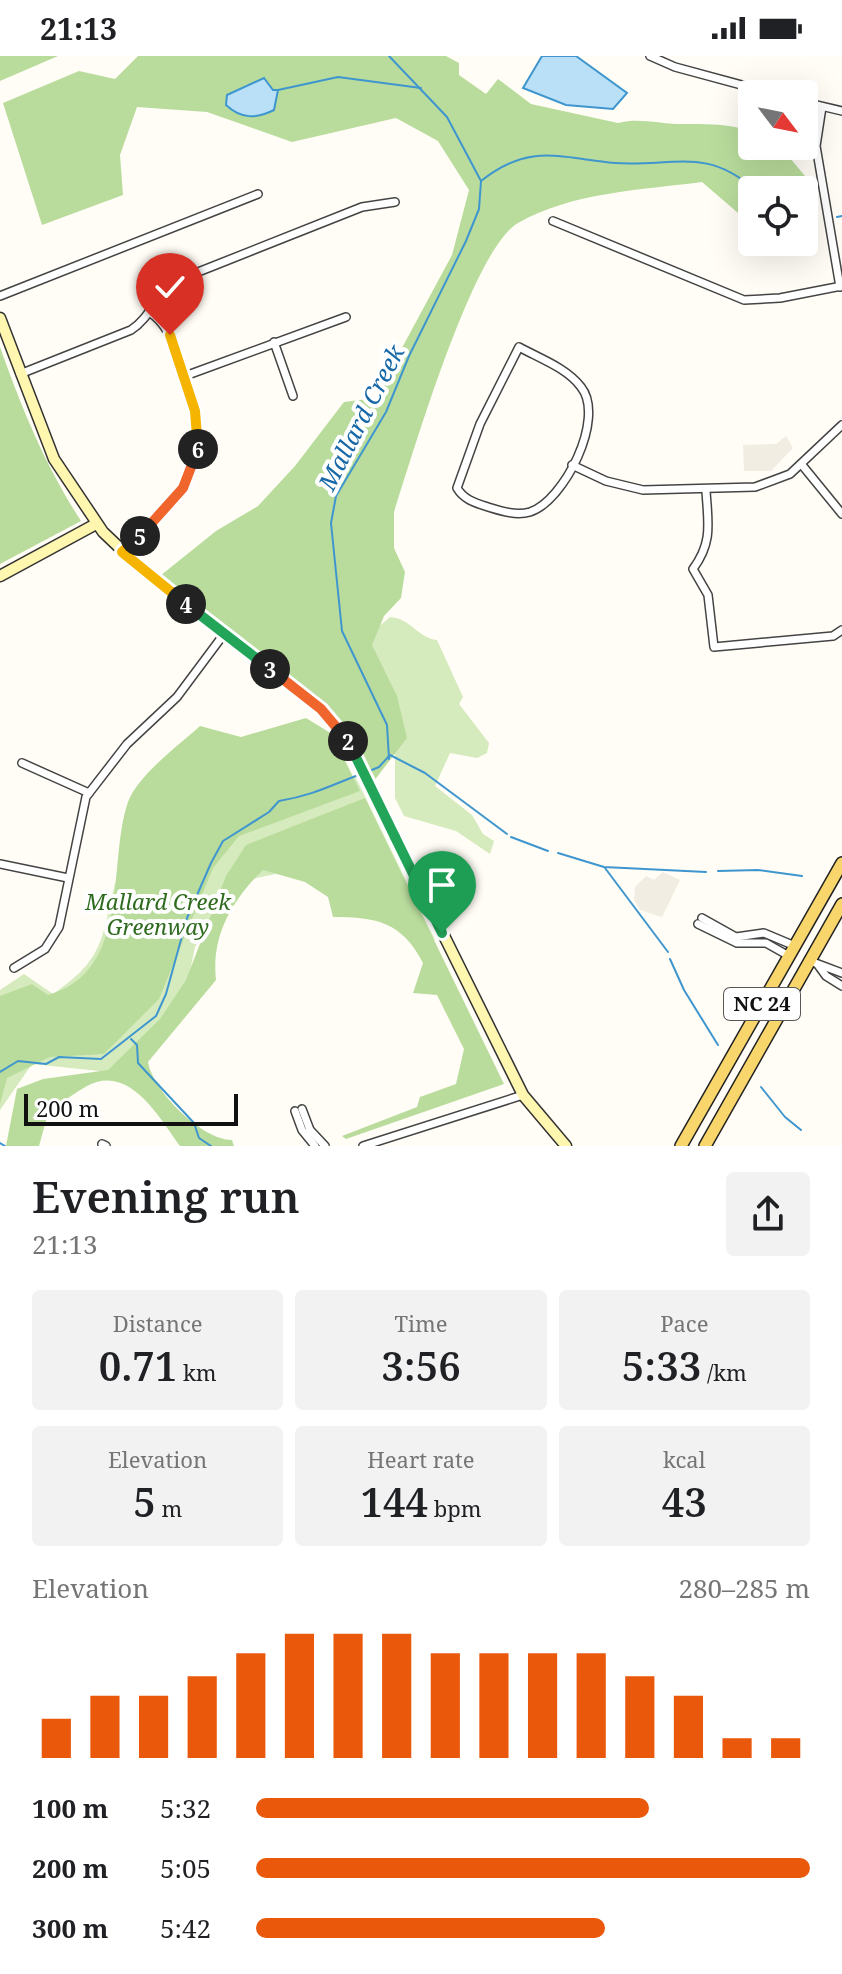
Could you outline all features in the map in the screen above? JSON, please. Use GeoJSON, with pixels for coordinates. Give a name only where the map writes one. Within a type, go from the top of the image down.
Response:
{"type":"FeatureCollection","features":[{"type":"Feature","properties":{"kind":"main road"},"geometry":{"type":"LineString","coordinates":[[0,318],[54,459],[96,524],[122,552],[321,709],[354,752],[523,1095],[566,1146]]}},
{"type":"Feature","properties":{"kind":"main road"},"geometry":{"type":"LineString","coordinates":[[0,576],[96,524]]}},
{"type":"Feature","properties":{"kind":"main road","name":"NC 24"},"geometry":{"type":"LineString","coordinates":[[681,1146],[842,863]]}},
{"type":"Feature","properties":{"kind":"main road","name":"NC 24"},"geometry":{"type":"LineString","coordinates":[[705,1146],[814,963],[842,904]]}},
{"type":"Feature","properties":{"kind":"street"},"geometry":{"type":"LineString","coordinates":[[650,56],[675,67],[738,84]]}},
{"type":"Feature","properties":{"kind":"street"},"geometry":{"type":"LineString","coordinates":[[818,106],[842,111]]}},
{"type":"Feature","properties":{"kind":"street"},"geometry":{"type":"LineString","coordinates":[[553,221],[744,300],[780,298],[841,286],[816,146],[822,107]]}},
{"type":"Feature","properties":{"kind":"street"},"geometry":{"type":"LineString","coordinates":[[0,296],[258,194]]}},
{"type":"Feature","properties":{"kind":"street"},"geometry":{"type":"LineString","coordinates":[[20,374],[131,330],[149,312],[162,292],[178,280],[362,207],[395,202]]}},
{"type":"Feature","properties":{"kind":"street"},"geometry":{"type":"LineString","coordinates":[[122,552],[174,499],[195,465],[198,425],[185,376],[164,325],[149,312]]}},
{"type":"Feature","properties":{"kind":"street"},"geometry":{"type":"LineString","coordinates":[[185,376],[346,317]]}},
{"type":"Feature","properties":{"kind":"street"},"geometry":{"type":"LineString","coordinates":[[274,342],[293,396]]}},
{"type":"Feature","properties":{"kind":"street"},"geometry":{"type":"LineString","coordinates":[[519,347],[565,373],[586,394],[589,420],[572,465],[550,500],[521,514],[474,502],[457,488],[480,424],[519,347]]}},
{"type":"Feature","properties":{"kind":"street"},"geometry":{"type":"LineString","coordinates":[[572,465],[631,488],[706,491],[766,485],[802,465],[842,425]]}},
{"type":"Feature","properties":{"kind":"street"},"geometry":{"type":"LineString","coordinates":[[802,465],[842,514]]}},
{"type":"Feature","properties":{"kind":"street"},"geometry":{"type":"LineString","coordinates":[[706,491],[706,552],[693,569],[708,595],[714,647],[833,636],[842,630]]}},
{"type":"Feature","properties":{"kind":"street"},"geometry":{"type":"LineString","coordinates":[[14,968],[52,941],[59,927],[82,809],[89,793],[127,744],[177,697],[224,634]]}},
{"type":"Feature","properties":{"kind":"street"},"geometry":{"type":"LineString","coordinates":[[22,763],[89,793]]}},
{"type":"Feature","properties":{"kind":"street"},"geometry":{"type":"LineString","coordinates":[[0,864],[68,878]]}},
{"type":"Feature","properties":{"kind":"street"},"geometry":{"type":"LineString","coordinates":[[700,921],[736,937],[764,933],[792,951]]}},
{"type":"Feature","properties":{"kind":"street"},"geometry":{"type":"LineString","coordinates":[[814,963],[842,973]]}},
{"type":"Feature","properties":{"kind":"street"},"geometry":{"type":"LineString","coordinates":[[814,963],[826,976],[842,986]]}},
{"type":"Feature","properties":{"kind":"street"},"geometry":{"type":"LineString","coordinates":[[363,1146],[523,1095]]}},
{"type":"Feature","properties":{"kind":"street"},"geometry":{"type":"LineString","coordinates":[[315,1146],[302,1130],[298,1110],[312,1133],[325,1146]]}},
{"type":"Feature","properties":{"kind":"green space"},"geometry":{"type":"Polygon","coordinates":[[[0,56],[58,56],[0,81],[0,56]]]}},
{"type":"Feature","properties":{"kind":"green space"},"geometry":{"type":"Polygon","coordinates":[[[138,56],[446,56],[459,63],[459,75],[486,94],[498,79],[531,104],[618,123],[714,124],[738,128],[738,160],[792,160],[805,176],[738,176],[738,213],[702,182],[584,199],[518,223],[500,241],[482,271],[446,356],[394,512],[394,548],[405,572],[401,598],[384,616],[372,645],[397,696],[407,738],[370,786],[335,723],[155,580],[216,531],[258,506],[295,466],[344,402],[375,398],[452,255],[469,190],[438,141],[396,118],[292,142],[207,112],[137,107],[120,155],[123,195],[42,225],[3,103],[79,71],[115,79],[138,56]]]}},
{"type":"Feature","properties":{"kind":"green space"},"geometry":{"type":"Polygon","coordinates":[[[0,347],[35,436],[81,521],[0,564],[0,347]]]}},
{"type":"Feature","properties":{"kind":"green space"},"geometry":{"type":"Polygon","coordinates":[[[390,617],[437,640],[463,697],[459,704],[489,743],[487,753],[477,758],[450,753],[435,786],[472,815],[483,834],[494,841],[490,854],[456,831],[404,816],[395,798],[395,752],[364,639],[390,617]]]}},
{"type":"Feature","properties":{"kind":"green space"},"geometry":{"type":"Polygon","coordinates":[[[306,718],[332,734],[360,791],[239,836],[213,868],[159,999],[104,1054],[50,1057],[7,1078],[0,1104],[0,996],[32,984],[48,995],[75,983],[93,964],[105,940],[112,912],[128,802],[141,781],[200,726],[241,737],[306,718]]]}},
{"type":"Feature","properties":{"kind":"green space","name":"Mallard Creek Greenway"},"geometry":{"type":"Polygon","coordinates":[[[355,776],[435,940],[285,872],[232,883],[195,947],[184,1000],[128,1074],[32,1064],[0,1110],[0,990],[24,974],[53,994],[70,982],[98,947],[115,883],[131,873],[340,779],[355,776]]]}},
{"type":"Feature","properties":{"kind":"green space"},"geometry":{"type":"Polygon","coordinates":[[[365,798],[504,1084],[346,1139],[342,1136],[417,1107],[420,1097],[456,1084],[464,1049],[437,995],[413,993],[423,963],[397,930],[363,918],[333,917],[328,897],[305,882],[263,870],[233,906],[220,934],[216,980],[148,1062],[159,1086],[181,1112],[207,1132],[232,1140],[234,1146],[180,1146],[142,1097],[117,1082],[103,1081],[87,1086],[49,1110],[39,1146],[6,1146],[17,1089],[43,1079],[108,1070],[160,1019],[186,980],[226,876],[246,845],[365,798]]]}},
{"type":"Feature","properties":{"kind":"shaded area"},"geometry":{"type":"Polygon","coordinates":[[[786,436],[793,448],[771,471],[744,471],[743,445],[776,444],[786,436]]]}},
{"type":"Feature","properties":{"kind":"shaded area"},"geometry":{"type":"Polygon","coordinates":[[[663,872],[680,880],[662,917],[640,910],[634,899],[635,887],[646,876],[654,880],[663,872]]]}},
{"type":"Feature","properties":{"kind":"water"},"geometry":{"type":"Polygon","coordinates":[[[542,56],[576,56],[627,93],[613,109],[566,105],[523,88],[542,56]]]}},
{"type":"Feature","properties":{"kind":"water"},"geometry":{"type":"Polygon","coordinates":[[[264,78],[273,90],[278,90],[274,110],[249,116],[237,113],[226,105],[227,95],[264,78]]]}},
{"type":"Feature","properties":{"kind":"waterway","name":"Mallard Creek"},"geometry":{"type":"LineString","coordinates":[[389,56],[447,117],[481,181],[479,209],[466,241],[409,356],[386,412],[336,496],[331,523],[342,631],[387,725],[389,759]]}},
{"type":"Feature","properties":{"kind":"waterway"},"geometry":{"type":"LineString","coordinates":[[278,90],[338,77],[421,88]]}},
{"type":"Feature","properties":{"kind":"waterway"},"geometry":{"type":"LineString","coordinates":[[481,181],[515,161],[546,156],[636,164],[704,163],[738,177]]}},
{"type":"Feature","properties":{"kind":"waterway"},"geometry":{"type":"LineString","coordinates":[[837,217],[842,216]]}},
{"type":"Feature","properties":{"kind":"waterway"},"geometry":{"type":"LineString","coordinates":[[367,772],[379,767],[390,755],[425,773],[507,834]]}},
{"type":"Feature","properties":{"kind":"waterway","name":"Mallard Creek"},"geometry":{"type":"LineString","coordinates":[[0,1072],[18,1061],[46,1064],[59,1057],[101,1059],[156,1016],[166,994],[187,918],[223,841],[269,812],[279,801],[312,793],[361,774]]}},
{"type":"Feature","properties":{"kind":"waterway"},"geometry":{"type":"LineString","coordinates":[[511,837],[548,851]]}},
{"type":"Feature","properties":{"kind":"waterway"},"geometry":{"type":"LineString","coordinates":[[558,853],[604,867],[706,872]]}},
{"type":"Feature","properties":{"kind":"waterway"},"geometry":{"type":"LineString","coordinates":[[605,868],[668,952]]}},
{"type":"Feature","properties":{"kind":"waterway"},"geometry":{"type":"LineString","coordinates":[[718,871],[758,870],[802,876]]}},
{"type":"Feature","properties":{"kind":"waterway"},"geometry":{"type":"LineString","coordinates":[[670,959],[684,990],[718,1045]]}},
{"type":"Feature","properties":{"kind":"waterway"},"geometry":{"type":"LineString","coordinates":[[131,1039],[137,1045],[138,1063],[194,1123],[199,1138],[211,1146]]}},
{"type":"Feature","properties":{"kind":"waterway"},"geometry":{"type":"LineString","coordinates":[[761,1087],[785,1117],[801,1130]]}},
{"type":"Feature","properties":{"kind":"waterway"},"geometry":{"type":"LineString","coordinates":[[0,1143],[5,1146]]}},
{"type":"Feature","properties":{"kind":"route"},"geometry":{"type":"LineString","coordinates":[[170,335],[198,425],[195,465],[174,499],[122,552],[314,702],[335,723],[354,752],[442,933]]}}]}
